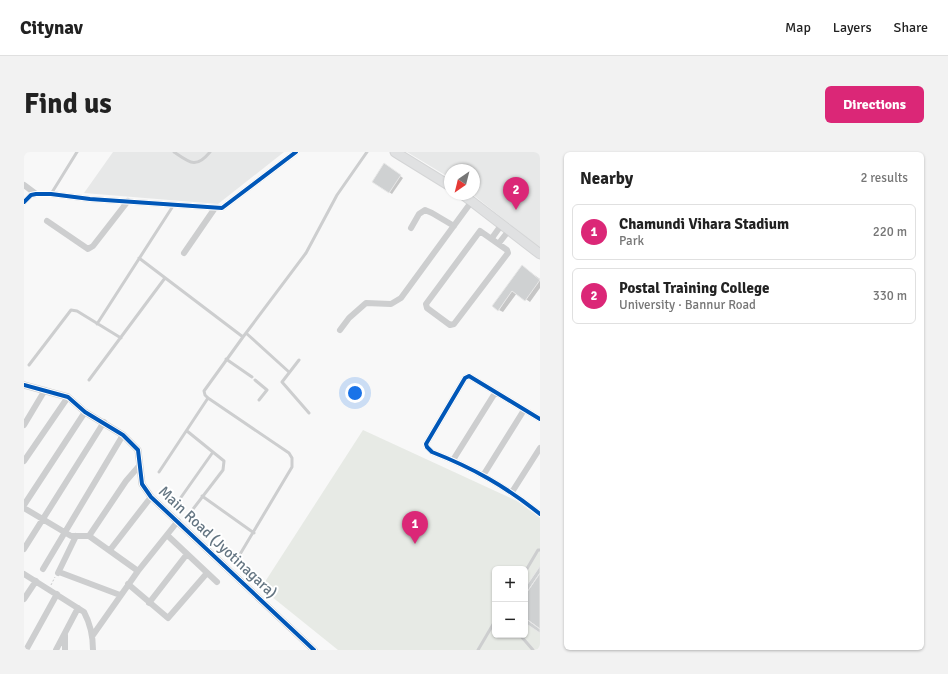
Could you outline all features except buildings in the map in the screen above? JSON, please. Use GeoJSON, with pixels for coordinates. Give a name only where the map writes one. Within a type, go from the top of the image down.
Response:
{"type":"FeatureCollection","features":[{"type":"Feature","properties":{"kind":"main road"},"geometry":{"type":"LineString","coordinates":[[395,152],[444,182]]}},
{"type":"Feature","properties":{"kind":"main road"},"geometry":{"type":"LineString","coordinates":[[472,201],[540,254]]}},
{"type":"Feature","properties":{"kind":"street"},"geometry":{"type":"LineString","coordinates":[[24,202],[31,195],[51,194],[215,208],[227,206],[296,152]]}},
{"type":"Feature","properties":{"kind":"street"},"geometry":{"type":"LineString","coordinates":[[24,185],[36,194]]}},
{"type":"Feature","properties":{"kind":"street"},"geometry":{"type":"LineString","coordinates":[[47,221],[88,249],[93,246],[128,201]]}},
{"type":"Feature","properties":{"kind":"street"},"geometry":{"type":"LineString","coordinates":[[340,330],[349,318],[366,303],[392,304],[401,298],[472,201]]}},
{"type":"Feature","properties":{"kind":"street"},"geometry":{"type":"LineString","coordinates":[[184,252],[215,208]]}},
{"type":"Feature","properties":{"kind":"street"},"geometry":{"type":"LineString","coordinates":[[410,228],[419,214],[425,210],[454,226]]}},
{"type":"Feature","properties":{"kind":"street"},"geometry":{"type":"LineString","coordinates":[[492,238],[506,226]]}},
{"type":"Feature","properties":{"kind":"street"},"geometry":{"type":"LineString","coordinates":[[499,243],[506,226]]}},
{"type":"Feature","properties":{"kind":"street"},"geometry":{"type":"LineString","coordinates":[[480,231],[492,238],[507,250],[508,253],[454,324],[448,324],[426,308],[425,306],[427,302],[480,231]]}},
{"type":"Feature","properties":{"kind":"street"},"geometry":{"type":"LineString","coordinates":[[540,419],[469,376],[465,378],[426,444],[432,452],[484,474],[512,492],[540,513]]}},
{"type":"Feature","properties":{"kind":"street","name":"Main Road (Jyotinagara)"},"geometry":{"type":"LineString","coordinates":[[24,385],[68,397],[85,412],[104,422],[123,435],[138,450],[143,487],[151,497],[314,650]]}},
{"type":"Feature","properties":{"kind":"street"},"geometry":{"type":"LineString","coordinates":[[24,425],[45,390]]}},
{"type":"Feature","properties":{"kind":"street"},"geometry":{"type":"LineString","coordinates":[[453,460],[495,393]]}},
{"type":"Feature","properties":{"kind":"street"},"geometry":{"type":"LineString","coordinates":[[24,461],[68,397]]}},
{"type":"Feature","properties":{"kind":"street"},"geometry":{"type":"LineString","coordinates":[[484,474],[524,410]]}},
{"type":"Feature","properties":{"kind":"street"},"geometry":{"type":"LineString","coordinates":[[85,412],[24,506],[70,536],[89,536],[138,572]]}},
{"type":"Feature","properties":{"kind":"street"},"geometry":{"type":"LineString","coordinates":[[24,549],[104,422]]}},
{"type":"Feature","properties":{"kind":"street"},"geometry":{"type":"LineString","coordinates":[[43,569],[123,435]]}},
{"type":"Feature","properties":{"kind":"street"},"geometry":{"type":"LineString","coordinates":[[512,492],[540,448]]}},
{"type":"Feature","properties":{"kind":"street"},"geometry":{"type":"LineString","coordinates":[[89,536],[126,481],[139,466]]}},
{"type":"Feature","properties":{"kind":"street"},"geometry":{"type":"LineString","coordinates":[[110,550],[151,497]]}},
{"type":"Feature","properties":{"kind":"street"},"geometry":{"type":"LineString","coordinates":[[93,635],[128,584],[178,521]]}},
{"type":"Feature","properties":{"kind":"street"},"geometry":{"type":"LineString","coordinates":[[167,535],[217,582]]}},
{"type":"Feature","properties":{"kind":"street"},"geometry":{"type":"LineString","coordinates":[[76,536],[58,572],[120,595]]}},
{"type":"Feature","properties":{"kind":"street"},"geometry":{"type":"LineString","coordinates":[[149,603],[186,554]]}},
{"type":"Feature","properties":{"kind":"street"},"geometry":{"type":"LineString","coordinates":[[128,584],[168,618],[207,573]]}},
{"type":"Feature","properties":{"kind":"street"},"geometry":{"type":"LineString","coordinates":[[24,574],[84,612],[93,635],[93,650]]}},
{"type":"Feature","properties":{"kind":"street"},"geometry":{"type":"LineString","coordinates":[[24,599],[36,581]]}},
{"type":"Feature","properties":{"kind":"street"},"geometry":{"type":"LineString","coordinates":[[26,650],[57,594]]}},
{"type":"Feature","properties":{"kind":"street"},"geometry":{"type":"LineString","coordinates":[[56,650],[78,608]]}},
{"type":"Feature","properties":{"kind":"street"},"geometry":{"type":"LineString","coordinates":[[65,634],[65,650]]}},
{"type":"Feature","properties":{"kind":"lane"},"geometry":{"type":"LineString","coordinates":[[51,194],[76,152]]}},
{"type":"Feature","properties":{"kind":"lane"},"geometry":{"type":"LineString","coordinates":[[174,152],[188,162],[196,163],[202,162],[210,152]]}},
{"type":"Feature","properties":{"kind":"lane"},"geometry":{"type":"LineString","coordinates":[[236,561],[292,467],[292,458],[289,453],[204,395],[204,391],[226,359],[306,253],[337,195],[367,152]]}},
{"type":"Feature","properties":{"kind":"lane"},"geometry":{"type":"LineString","coordinates":[[97,324],[174,204]]}},
{"type":"Feature","properties":{"kind":"lane"},"geometry":{"type":"LineString","coordinates":[[139,258],[243,337]]}},
{"type":"Feature","properties":{"kind":"lane"},"geometry":{"type":"LineString","coordinates":[[89,380],[165,278]]}},
{"type":"Feature","properties":{"kind":"lane"},"geometry":{"type":"LineString","coordinates":[[29,365],[71,310],[77,311],[121,338]]}},
{"type":"Feature","properties":{"kind":"lane"},"geometry":{"type":"LineString","coordinates":[[246,333],[290,372]]}},
{"type":"Feature","properties":{"kind":"lane"},"geometry":{"type":"LineString","coordinates":[[226,359],[267,390],[259,400]]}},
{"type":"Feature","properties":{"kind":"lane"},"geometry":{"type":"LineString","coordinates":[[299,360],[283,380],[283,383],[309,412]]}},
{"type":"Feature","properties":{"kind":"lane"},"geometry":{"type":"LineString","coordinates":[[160,472],[208,398]]}},
{"type":"Feature","properties":{"kind":"lane"},"geometry":{"type":"LineString","coordinates":[[187,431],[224,461],[225,466],[190,514]]}},
{"type":"Feature","properties":{"kind":"lane"},"geometry":{"type":"LineString","coordinates":[[177,503],[212,452]]}},
{"type":"Feature","properties":{"kind":"lane"},"geometry":{"type":"LineString","coordinates":[[202,496],[254,533]]}},
{"type":"Feature","properties":{"kind":"lane"},"geometry":{"type":"LineString","coordinates":[[528,567],[538,550],[540,550]]}},
{"type":"Feature","properties":{"kind":"lane"},"geometry":{"type":"LineString","coordinates":[[478,650],[492,626]]}},
{"type":"Feature","properties":{"kind":"lane"},"geometry":{"type":"LineString","coordinates":[[523,638],[533,650]]}},
{"type":"Feature","properties":{"kind":"path"},"geometry":{"type":"LineString","coordinates":[[49,589],[58,572]]}},
{"type":"Feature","properties":{"kind":"shaded area"},"geometry":{"type":"Polygon","coordinates":[[[113,152],[284,152],[218,204],[84,193],[113,152]]]}},
{"type":"Feature","properties":{"kind":"shaded area"},"geometry":{"type":"Polygon","coordinates":[[[407,152],[540,152],[540,248],[480,200],[480,164],[444,164],[444,174],[407,152]]]}},
{"type":"Feature","properties":{"kind":"shaded area"},"geometry":{"type":"Polygon","coordinates":[[[363,430],[517,501],[540,518],[540,650],[338,650],[261,588],[363,430]]]}},
{"type":"Feature","properties":{"kind":"cycle path"},"geometry":{"type":"LineString","coordinates":[[24,202],[31,195],[51,194],[90,199],[222,208],[296,152]]}},
{"type":"Feature","properties":{"kind":"cycle path"},"geometry":{"type":"LineString","coordinates":[[540,419],[469,376],[465,378],[426,444],[432,452],[461,464],[488,478],[540,514]]}},
{"type":"Feature","properties":{"kind":"cycle path"},"geometry":{"type":"LineString","coordinates":[[24,385],[68,397],[85,412],[123,435],[138,450],[142,484],[151,497],[314,650]]}},
{"type":"Feature","properties":{"kind":"place","name":"Postal Training College"},"geometry":{"type":"Point","coordinates":[516,210]}},
{"type":"Feature","properties":{"kind":"place","name":"Chamundi Vihara Stadium"},"geometry":{"type":"Point","coordinates":[415,544]}}]}
